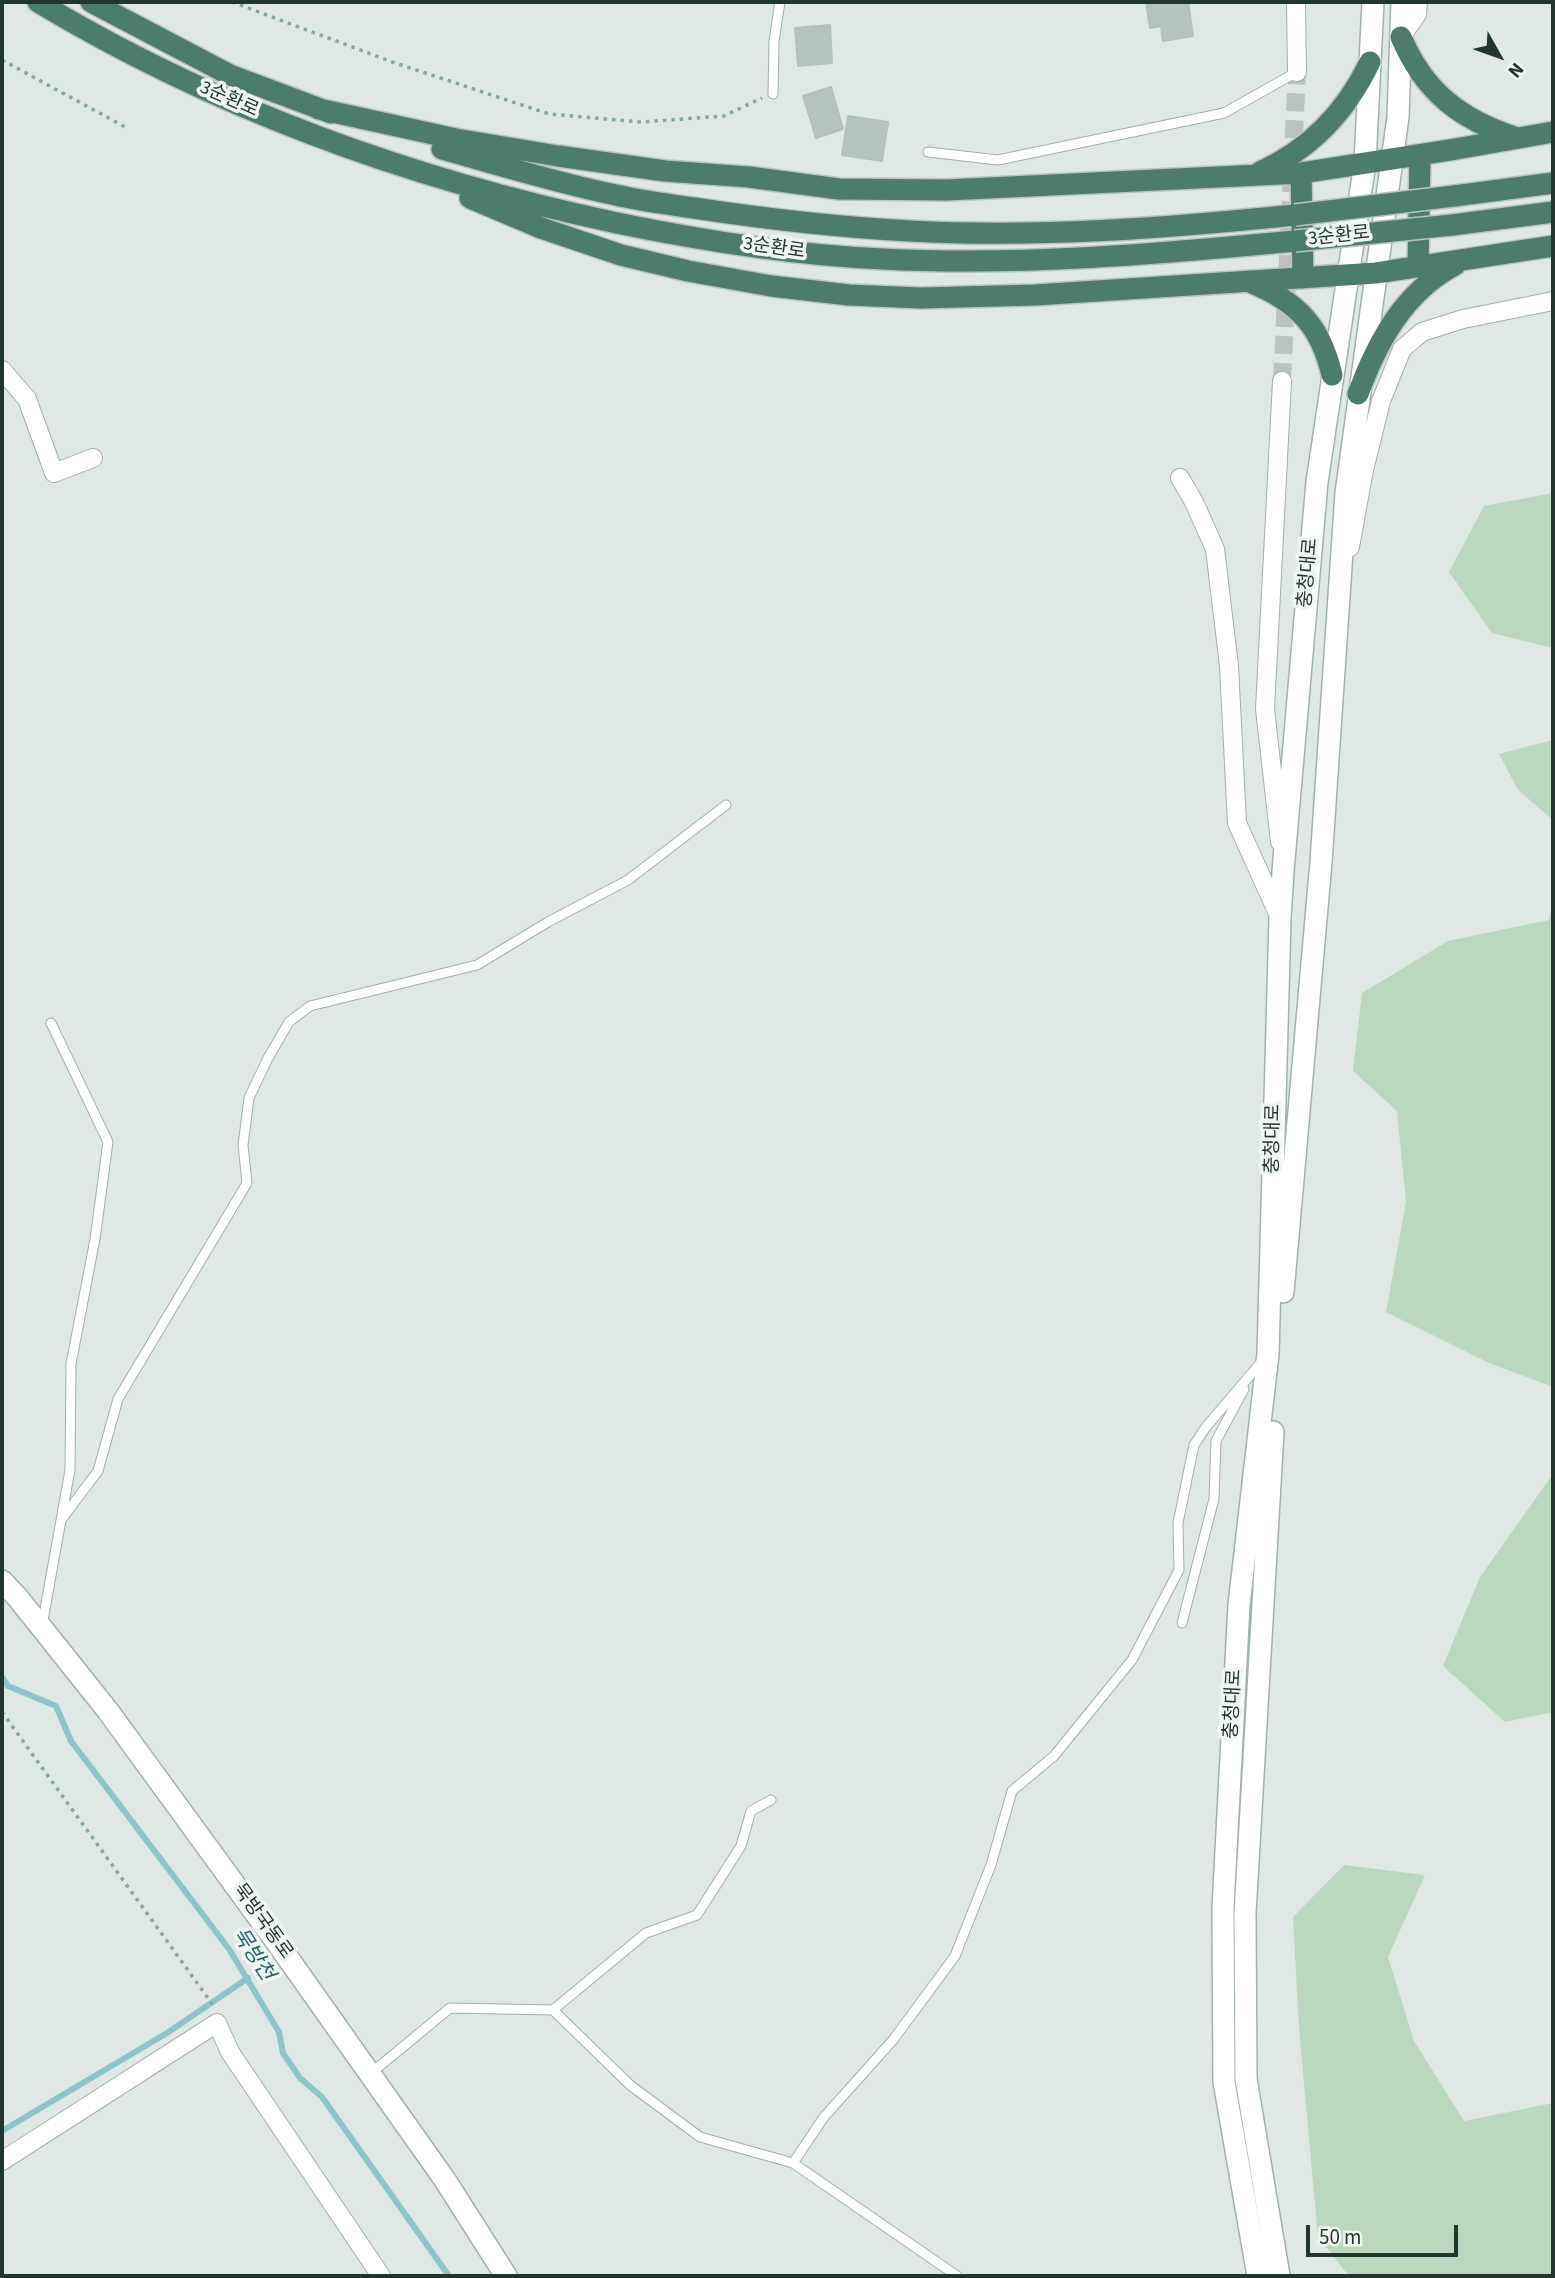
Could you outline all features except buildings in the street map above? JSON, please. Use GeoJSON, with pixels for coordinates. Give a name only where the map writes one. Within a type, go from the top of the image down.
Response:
{"type":"FeatureCollection","features":[{"type":"Feature","properties":{"kind":"highway","name":"3순환로"},"geometry":{"type":"LineString","coordinates":[[38,2],[159,67],[239,106],[456,184],[572,213],[668,233],[792,253],[988,262],[1090,257],[1295,241],[1553,212]]}},
{"type":"Feature","properties":{"kind":"highway","name":"3순환로"},"geometry":{"type":"LineString","coordinates":[[91,2],[230,75],[319,109],[489,162],[617,195],[814,224],[912,231],[1005,233],[1208,224],[1454,197],[1553,183]]}},
{"type":"Feature","properties":{"kind":"highway"},"geometry":{"type":"LineString","coordinates":[[1401,37],[1422,77],[1444,100],[1479,124],[1519,138]]}},
{"type":"Feature","properties":{"kind":"highway"},"geometry":{"type":"LineString","coordinates":[[1253,175],[1289,157],[1318,136],[1341,111],[1370,62]]}},
{"type":"Feature","properties":{"kind":"highway"},"geometry":{"type":"LineString","coordinates":[[319,109],[456,139],[558,156],[665,171],[749,177],[839,189],[947,190],[1301,173],[1553,132]]}},
{"type":"Feature","properties":{"kind":"highway"},"geometry":{"type":"LineString","coordinates":[[359,151],[541,229],[621,255],[688,271],[771,286],[849,295],[921,298],[1035,295],[1376,273],[1553,246]]}},
{"type":"Feature","properties":{"kind":"highway"},"geometry":{"type":"LineString","coordinates":[[1418,267],[1420,155]]}},
{"type":"Feature","properties":{"kind":"highway"},"geometry":{"type":"LineString","coordinates":[[1301,173],[1303,278]]}},
{"type":"Feature","properties":{"kind":"highway"},"geometry":{"type":"LineString","coordinates":[[1358,394],[1378,346],[1394,320],[1433,278],[1466,259]]}},
{"type":"Feature","properties":{"kind":"highway"},"geometry":{"type":"LineString","coordinates":[[1247,281],[1289,302],[1312,324],[1326,351],[1332,375]]}},
{"type":"Feature","properties":{"kind":"main road","name":"충청대로"},"geometry":{"type":"LineString","coordinates":[[1258,2276],[1224,2082],[1223,1908],[1239,1605],[1268,1354],[1283,871],[1317,482],[1364,163],[1373,2]]}},
{"type":"Feature","properties":{"kind":"main road","name":"충청대로"},"geometry":{"type":"LineString","coordinates":[[1279,2276],[1247,2079],[1245,1913],[1278,1351],[1321,862],[1346,493],[1398,117],[1402,2]]}},
{"type":"Feature","properties":{"kind":"main road","name":"묵방국동로"},"geometry":{"type":"LineString","coordinates":[[2,1581],[124,1733],[445,2180],[506,2276]]}},
{"type":"Feature","properties":{"kind":"street"},"geometry":{"type":"LineString","coordinates":[[1296,2],[1297,72]]}},
{"type":"Feature","properties":{"kind":"street"},"geometry":{"type":"LineString","coordinates":[[1401,37],[1417,14],[1418,2]]}},
{"type":"Feature","properties":{"kind":"street"},"geometry":{"type":"LineString","coordinates":[[1337,623],[1364,470],[1381,401],[1402,349],[1422,332],[1463,319],[1553,302]]}},
{"type":"Feature","properties":{"kind":"street"},"geometry":{"type":"LineString","coordinates":[[2,370],[27,399],[54,474],[93,458]]}},
{"type":"Feature","properties":{"kind":"street"},"geometry":{"type":"LineString","coordinates":[[1282,382],[1265,709],[1283,871]]}},
{"type":"Feature","properties":{"kind":"street"},"geometry":{"type":"LineString","coordinates":[[1180,478],[1215,548],[1229,666],[1237,823],[1280,918]]}},
{"type":"Feature","properties":{"kind":"street"},"geometry":{"type":"LineString","coordinates":[[2,2161],[217,2023],[230,2052],[381,2276]]}},
{"type":"Feature","properties":{"kind":"lane"},"geometry":{"type":"LineString","coordinates":[[773,94],[774,41],[780,2]]}},
{"type":"Feature","properties":{"kind":"lane"},"geometry":{"type":"LineString","coordinates":[[928,152],[998,160],[1224,113],[1297,72]]}},
{"type":"Feature","properties":{"kind":"lane"},"geometry":{"type":"LineString","coordinates":[[61,1520],[98,1471],[118,1399],[247,1183],[243,1145],[249,1098],[289,1022],[310,1006],[477,965],[548,922],[628,880],[726,805]]}},
{"type":"Feature","properties":{"kind":"lane"},"geometry":{"type":"LineString","coordinates":[[42,1628],[71,1470],[71,1364],[95,1239],[108,1142],[51,1023]]}},
{"type":"Feature","properties":{"kind":"lane"},"geometry":{"type":"LineString","coordinates":[[793,2163],[824,2117],[893,2040],[955,1956],[990,1865],[1012,1791],[1054,1756],[1132,1660],[1179,1570],[1178,1523],[1194,1445],[1268,1354]]}},
{"type":"Feature","properties":{"kind":"lane"},"geometry":{"type":"LineString","coordinates":[[1182,1623],[1214,1499],[1216,1441],[1253,1372]]}},
{"type":"Feature","properties":{"kind":"lane"},"geometry":{"type":"LineString","coordinates":[[370,2074],[450,2008],[553,2010],[646,1933],[697,1915],[741,1846],[751,1811],[771,1800]]}},
{"type":"Feature","properties":{"kind":"lane"},"geometry":{"type":"LineString","coordinates":[[553,2010],[630,2085],[700,2137],[793,2163],[957,2276]]}},
{"type":"Feature","properties":{"kind":"path"},"geometry":{"type":"LineString","coordinates":[[232,2],[395,63],[549,114],[641,121],[724,116],[773,94]]}},
{"type":"Feature","properties":{"kind":"path"},"geometry":{"type":"LineString","coordinates":[[2,60],[127,128]]}},
{"type":"Feature","properties":{"kind":"path"},"geometry":{"type":"LineString","coordinates":[[3,1715],[219,2013]]}},
{"type":"Feature","properties":{"kind":"green space"},"geometry":{"type":"Polygon","coordinates":[[[1553,493],[1553,648],[1492,633],[1449,572],[1484,506],[1553,493]]]}},
{"type":"Feature","properties":{"kind":"green space"},"geometry":{"type":"Polygon","coordinates":[[[1553,740],[1553,820],[1518,790],[1499,754],[1553,740]]]}},
{"type":"Feature","properties":{"kind":"green space"},"geometry":{"type":"Polygon","coordinates":[[[1553,901],[1553,1387],[1489,1363],[1386,1312],[1406,1202],[1397,1111],[1353,1071],[1362,993],[1448,941],[1549,920],[1553,901]]]}},
{"type":"Feature","properties":{"kind":"green space"},"geometry":{"type":"Polygon","coordinates":[[[1553,1474],[1553,1712],[1505,1722],[1443,1666],[1480,1577],[1553,1474]]]}},
{"type":"Feature","properties":{"kind":"green space"},"geometry":{"type":"Polygon","coordinates":[[[1344,1865],[1425,1875],[1388,1957],[1414,2041],[1464,2121],[1553,2103],[1553,2276],[1349,2276],[1318,2237],[1299,2028],[1293,1917],[1344,1865]]]}},
{"type":"Feature","properties":{"kind":"waterway","name":"묵방천"},"geometry":{"type":"LineString","coordinates":[[2,1677],[8,1686],[56,1706],[71,1741],[229,1949],[279,2032],[283,2053],[300,2078],[322,2097],[449,2276]]}},
{"type":"Feature","properties":{"kind":"waterway"},"geometry":{"type":"LineString","coordinates":[[2,2131],[167,2033],[248,1978]]}},
{"type":"Feature","properties":{"kind":"tunnel"},"geometry":{"type":"LineString","coordinates":[[1282,381],[1297,72]]}}]}
